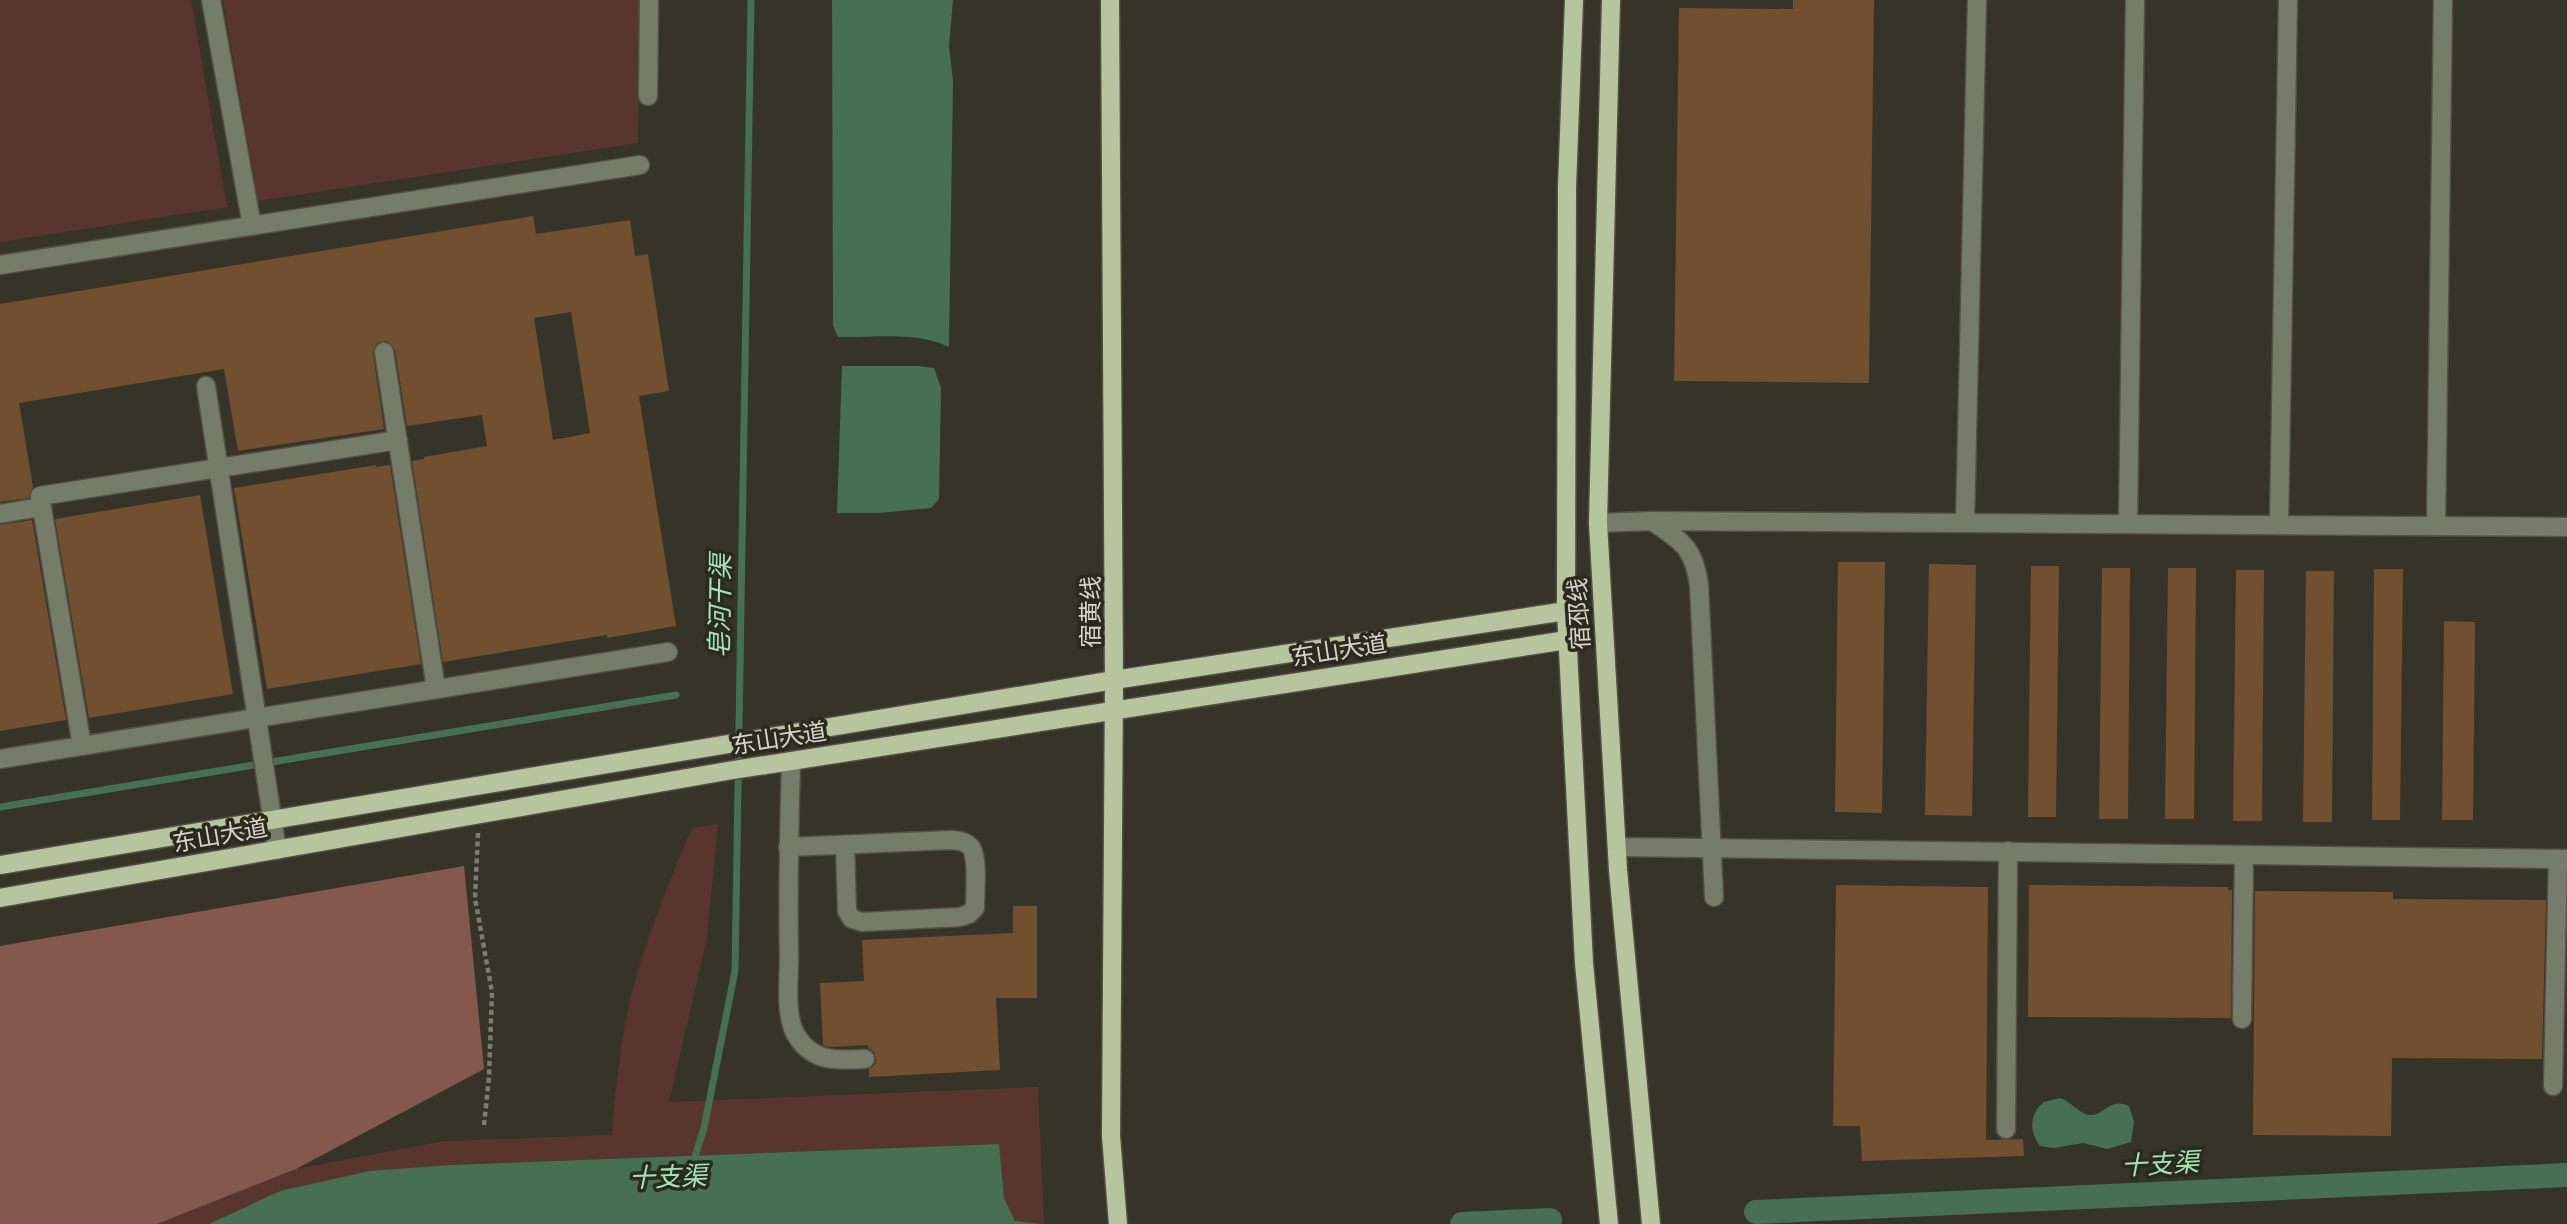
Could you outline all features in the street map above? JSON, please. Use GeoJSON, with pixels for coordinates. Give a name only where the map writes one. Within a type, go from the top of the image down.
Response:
{"type":"FeatureCollection","features":[{"type":"Feature","properties":{"kind":"main road","name":"宿黄线"},"geometry":{"type":"LineString","coordinates":[[1110,0],[1114,680],[1111,1136],[1118,1224]]}},
{"type":"Feature","properties":{"kind":"main road","name":"宿邳线"},"geometry":{"type":"LineString","coordinates":[[1574,0],[1567,187],[1566,611],[1584,962],[1609,1224]]}},
{"type":"Feature","properties":{"kind":"main road","name":"宿邳线"},"geometry":{"type":"LineString","coordinates":[[1611,0],[1598,523],[1617,847],[1651,1224]]}},
{"type":"Feature","properties":{"kind":"main road","name":"东山大道"},"geometry":{"type":"LineString","coordinates":[[0,865],[1114,680],[1566,611]]}},
{"type":"Feature","properties":{"kind":"main road","name":"东山大道"},"geometry":{"type":"LineString","coordinates":[[0,898],[727,771],[1567,640]]}},
{"type":"Feature","properties":{"kind":"street"},"geometry":{"type":"LineString","coordinates":[[211,0],[252,226]]}},
{"type":"Feature","properties":{"kind":"street"},"geometry":{"type":"LineString","coordinates":[[648,96],[649,0]]}},
{"type":"Feature","properties":{"kind":"street"},"geometry":{"type":"LineString","coordinates":[[1965,523],[1977,0]]}},
{"type":"Feature","properties":{"kind":"street"},"geometry":{"type":"LineString","coordinates":[[2128,524],[2135,0]]}},
{"type":"Feature","properties":{"kind":"street"},"geometry":{"type":"LineString","coordinates":[[2279,525],[2288,0]]}},
{"type":"Feature","properties":{"kind":"street"},"geometry":{"type":"LineString","coordinates":[[2435,526],[2443,0]]}},
{"type":"Feature","properties":{"kind":"street"},"geometry":{"type":"LineString","coordinates":[[0,265],[640,164]]}},
{"type":"Feature","properties":{"kind":"street"},"geometry":{"type":"LineString","coordinates":[[384,352],[436,689]]}},
{"type":"Feature","properties":{"kind":"street"},"geometry":{"type":"LineString","coordinates":[[206,386],[277,849]]}},
{"type":"Feature","properties":{"kind":"street"},"geometry":{"type":"LineString","coordinates":[[82,746],[40,496],[398,440]]}},
{"type":"Feature","properties":{"kind":"street"},"geometry":{"type":"LineString","coordinates":[[0,514],[41,507]]}},
{"type":"Feature","properties":{"kind":"street"},"geometry":{"type":"LineString","coordinates":[[1598,523],[1652,521],[2567,527]]}},
{"type":"Feature","properties":{"kind":"street"},"geometry":{"type":"LineString","coordinates":[[1652,521],[1687,547],[1696,564],[1714,897]]}},
{"type":"Feature","properties":{"kind":"street"},"geometry":{"type":"LineString","coordinates":[[0,759],[668,652]]}},
{"type":"Feature","properties":{"kind":"street"},"geometry":{"type":"LineString","coordinates":[[791,761],[788,847],[790,1013],[796,1036],[808,1050],[825,1060],[865,1059]]}},
{"type":"Feature","properties":{"kind":"street"},"geometry":{"type":"LineString","coordinates":[[788,847],[845,845],[964,842],[971,848],[974,861],[975,908],[960,917],[862,922],[852,919],[847,911],[845,845]]}},
{"type":"Feature","properties":{"kind":"street"},"geometry":{"type":"LineString","coordinates":[[1617,847],[2562,859],[2553,1086]]}},
{"type":"Feature","properties":{"kind":"street"},"geometry":{"type":"LineString","coordinates":[[2006,1129],[2008,852]]}},
{"type":"Feature","properties":{"kind":"street"},"geometry":{"type":"LineString","coordinates":[[2242,1020],[2244,855]]}},
{"type":"Feature","properties":{"kind":"path"},"geometry":{"type":"LineString","coordinates":[[479,814],[475,898],[492,992],[489,1077],[484,1125]]}},
{"type":"Feature","properties":{"kind":"shaded area"},"geometry":{"type":"Polygon","coordinates":[[[0,0],[191,0],[227,207],[0,242],[0,0]]]}},
{"type":"Feature","properties":{"kind":"shaded area"},"geometry":{"type":"Polygon","coordinates":[[[223,0],[639,0],[638,143],[258,201],[223,0]]]}},
{"type":"Feature","properties":{"kind":"shaded area"},"geometry":{"type":"Polygon","coordinates":[[[718,824],[707,938],[669,1102],[1038,1087],[1044,1224],[1015,1221],[1004,1198],[998,1144],[451,1165],[280,1191],[209,1224],[157,1224],[296,1169],[444,1141],[612,1135],[627,1012],[651,932],[692,828],[718,824]]]}},
{"type":"Feature","properties":{"kind":"shaded area"},"geometry":{"type":"Polygon","coordinates":[[[464,866],[484,1069],[296,1169],[157,1224],[0,1224],[0,946],[464,866]]]}},
{"type":"Feature","properties":{"kind":"water"},"geometry":{"type":"Polygon","coordinates":[[[832,0],[953,0],[949,46],[953,81],[949,347],[909,337],[838,337],[833,325],[832,0]]]}},
{"type":"Feature","properties":{"kind":"water"},"geometry":{"type":"Polygon","coordinates":[[[842,366],[934,368],[941,388],[939,499],[931,508],[879,513],[837,513],[842,366]]]}},
{"type":"Feature","properties":{"kind":"water"},"geometry":{"type":"Polygon","coordinates":[[[2060,1098],[2091,1115],[2117,1103],[2129,1106],[2134,1122],[2131,1142],[2107,1149],[2083,1143],[2054,1148],[2040,1146],[2032,1129],[2033,1117],[2044,1102],[2060,1098]]]}},
{"type":"Feature","properties":{"kind":"water"},"geometry":{"type":"Polygon","coordinates":[[[999,1144],[1004,1198],[1015,1221],[1041,1224],[209,1224],[280,1191],[370,1171],[451,1165],[999,1144]]]}},
{"type":"Feature","properties":{"kind":"building"},"geometry":{"type":"Polygon","coordinates":[[[1793,0],[1874,0],[1869,383],[1674,381],[1679,8],[1793,9],[1793,0]]]}},
{"type":"Feature","properties":{"kind":"building"},"geometry":{"type":"Polygon","coordinates":[[[533,216],[536,234],[630,220],[635,256],[648,254],[669,391],[639,396],[676,626],[443,662],[412,461],[487,446],[482,415],[407,426],[395,350],[387,341],[377,343],[373,353],[384,429],[238,451],[224,369],[19,403],[33,487],[29,498],[0,502],[0,304],[533,216]],[[571,312],[534,318],[553,440],[590,433],[571,312]]]}},
{"type":"Feature","properties":{"kind":"building"},"geometry":{"type":"Polygon","coordinates":[[[390,465],[421,664],[267,689],[234,488],[390,465]]]}},
{"type":"Feature","properties":{"kind":"building"},"geometry":{"type":"Polygon","coordinates":[[[200,495],[233,694],[89,718],[55,519],[200,495]]]}},
{"type":"Feature","properties":{"kind":"building"},"geometry":{"type":"Polygon","coordinates":[[[32,520],[66,720],[0,731],[0,525],[32,520]]]}},
{"type":"Feature","properties":{"kind":"building"},"geometry":{"type":"Polygon","coordinates":[[[1838,562],[1885,562],[1882,813],[1835,812],[1838,562]]]}},
{"type":"Feature","properties":{"kind":"building"},"geometry":{"type":"Polygon","coordinates":[[[1929,564],[1976,565],[1972,816],[1925,815],[1929,564]]]}},
{"type":"Feature","properties":{"kind":"building"},"geometry":{"type":"Polygon","coordinates":[[[2031,566],[2059,566],[2056,817],[2028,817],[2031,566]]]}},
{"type":"Feature","properties":{"kind":"building"},"geometry":{"type":"Polygon","coordinates":[[[2102,568],[2130,568],[2128,819],[2099,819],[2102,568]]]}},
{"type":"Feature","properties":{"kind":"building"},"geometry":{"type":"Polygon","coordinates":[[[2168,568],[2196,568],[2194,819],[2165,819],[2168,568]]]}},
{"type":"Feature","properties":{"kind":"building"},"geometry":{"type":"Polygon","coordinates":[[[2374,569],[2403,569],[2400,820],[2372,820],[2374,569]]]}},
{"type":"Feature","properties":{"kind":"building"},"geometry":{"type":"Polygon","coordinates":[[[2236,570],[2264,570],[2262,821],[2233,821],[2236,570]]]}},
{"type":"Feature","properties":{"kind":"building"},"geometry":{"type":"Polygon","coordinates":[[[2306,571],[2334,571],[2332,822],[2303,822],[2306,571]]]}},
{"type":"Feature","properties":{"kind":"building"},"geometry":{"type":"Polygon","coordinates":[[[2444,621],[2475,622],[2473,820],[2442,820],[2444,621]]]}},
{"type":"Feature","properties":{"kind":"building"},"geometry":{"type":"Polygon","coordinates":[[[1836,885],[1988,887],[1986,1140],[2023,1139],[2024,1156],[1862,1161],[1860,1126],[1833,1126],[1836,885]]]}},
{"type":"Feature","properties":{"kind":"building"},"geometry":{"type":"Polygon","coordinates":[[[2029,885],[2228,887],[2228,890],[2232,890],[2231,1018],[2028,1017],[2029,885]]]}},
{"type":"Feature","properties":{"kind":"building"},"geometry":{"type":"Polygon","coordinates":[[[2255,891],[2393,892],[2393,899],[2546,900],[2542,1059],[2392,1058],[2391,1136],[2253,1135],[2255,891]]]}},
{"type":"Feature","properties":{"kind":"building"},"geometry":{"type":"Polygon","coordinates":[[[1013,906],[1037,906],[1037,998],[996,998],[1000,1070],[869,1077],[869,1069],[875,1065],[876,1059],[868,1045],[823,1045],[820,983],[864,981],[862,940],[1013,933],[1013,906]]]}},
{"type":"Feature","properties":{"kind":"waterway","name":"皂河干渠"},"geometry":{"type":"LineString","coordinates":[[693,1163],[704,1128],[735,971],[751,0]]}},
{"type":"Feature","properties":{"kind":"waterway"},"geometry":{"type":"LineString","coordinates":[[0,807],[676,695]]}},
{"type":"Feature","properties":{"kind":"waterway","name":"十支渠"},"geometry":{"type":"LineString","coordinates":[[1756,1212],[2567,1175]]}},
{"type":"Feature","properties":{"kind":"waterway","name":"十支渠"},"geometry":{"type":"LineString","coordinates":[[1462,1224],[1550,1220]]}}]}
